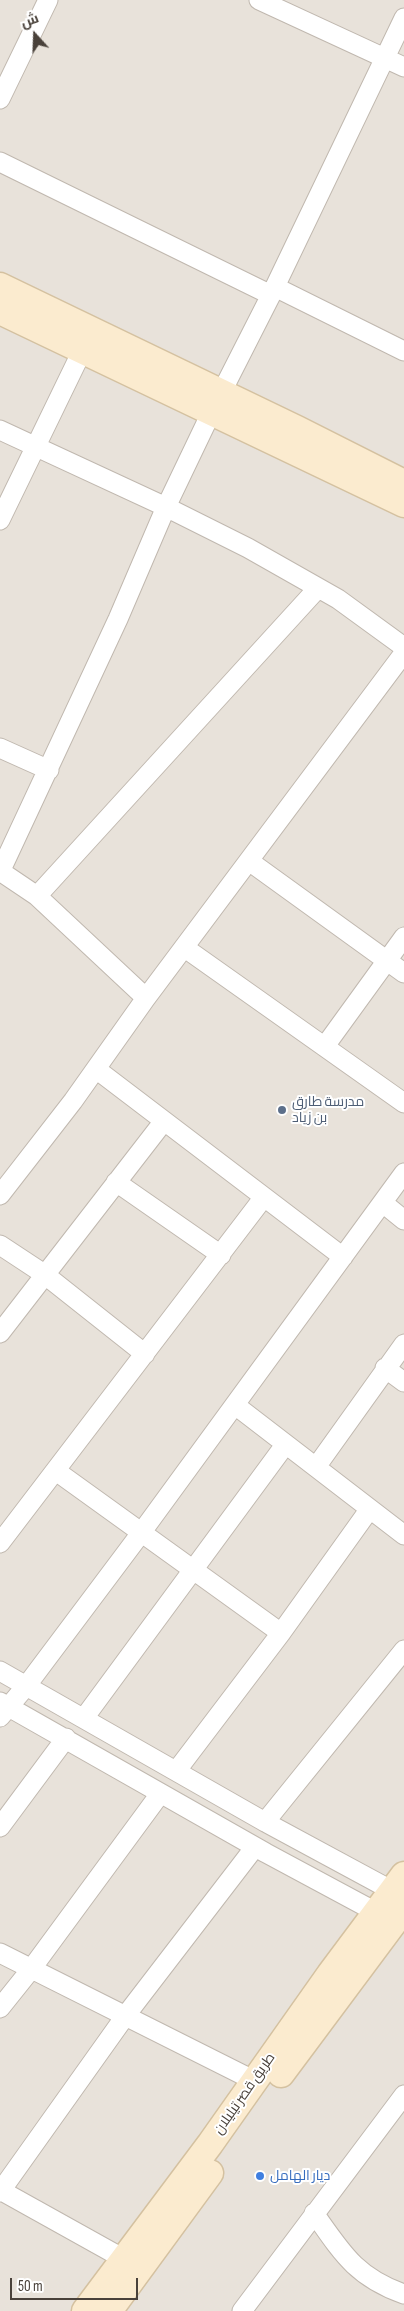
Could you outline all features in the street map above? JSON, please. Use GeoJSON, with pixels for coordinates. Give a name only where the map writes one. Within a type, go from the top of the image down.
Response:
{"type":"FeatureCollection","features":[{"type":"Feature","properties":{"kind":"main road"},"geometry":{"type":"LineString","coordinates":[[0,286],[404,504]]}},
{"type":"Feature","properties":{"kind":"main road"},"geometry":{"type":"LineString","coordinates":[[0,311],[83,349],[216,403],[297,429],[404,483]]}},
{"type":"Feature","properties":{"kind":"main road","name":"طريق قصر تيليلان"},"geometry":{"type":"LineString","coordinates":[[85,2311],[254,2081],[397,1904]]}},
{"type":"Feature","properties":{"kind":"main road","name":"طريق قصر تيليلان"},"geometry":{"type":"LineString","coordinates":[[109,2311],[279,2076],[397,1904]]}},
{"type":"Feature","properties":{"kind":"street"},"geometry":{"type":"LineString","coordinates":[[0,99],[48,0]]}},
{"type":"Feature","properties":{"kind":"street"},"geometry":{"type":"LineString","coordinates":[[259,0],[404,66]]}},
{"type":"Feature","properties":{"kind":"street"},"geometry":{"type":"LineString","coordinates":[[146,998],[37,896],[0,871],[49,770],[118,619],[166,506],[273,291],[404,18]]}},
{"type":"Feature","properties":{"kind":"street"},"geometry":{"type":"LineString","coordinates":[[0,162],[404,351]]}},
{"type":"Feature","properties":{"kind":"street"},"geometry":{"type":"LineString","coordinates":[[0,520],[83,349]]}},
{"type":"Feature","properties":{"kind":"street"},"geometry":{"type":"LineString","coordinates":[[0,430],[166,506],[248,548],[338,600],[404,647]]}},
{"type":"Feature","properties":{"kind":"street"},"geometry":{"type":"LineString","coordinates":[[37,896],[318,588]]}},
{"type":"Feature","properties":{"kind":"street"},"geometry":{"type":"LineString","coordinates":[[0,1195],[96,1069],[146,998],[404,653]]}},
{"type":"Feature","properties":{"kind":"street"},"geometry":{"type":"LineString","coordinates":[[0,748],[49,770]]}},
{"type":"Feature","properties":{"kind":"street"},"geometry":{"type":"LineString","coordinates":[[250,861],[404,973]]}},
{"type":"Feature","properties":{"kind":"street"},"geometry":{"type":"LineString","coordinates":[[325,1046],[404,937]]}},
{"type":"Feature","properties":{"kind":"street"},"geometry":{"type":"LineString","coordinates":[[185,948],[404,1103]]}},
{"type":"Feature","properties":{"kind":"street"},"geometry":{"type":"LineString","coordinates":[[96,1069],[343,1257]]}},
{"type":"Feature","properties":{"kind":"street"},"geometry":{"type":"LineString","coordinates":[[0,1333],[164,1121]]}},
{"type":"Feature","properties":{"kind":"street"},"geometry":{"type":"LineString","coordinates":[[397,1904],[255,1847],[160,1794],[138,1779],[66,1738],[3,1708],[27,1685],[141,1533],[404,1173]]}},
{"type":"Feature","properties":{"kind":"street"},"geometry":{"type":"LineString","coordinates":[[116,1182],[221,1255]]}},
{"type":"Feature","properties":{"kind":"street"},"geometry":{"type":"LineString","coordinates":[[0,1543],[264,1197]]}},
{"type":"Feature","properties":{"kind":"street"},"geometry":{"type":"LineString","coordinates":[[382,1203],[404,1220]]}},
{"type":"Feature","properties":{"kind":"street"},"geometry":{"type":"LineString","coordinates":[[0,1245],[44,1274],[145,1354]]}},
{"type":"Feature","properties":{"kind":"street"},"geometry":{"type":"LineString","coordinates":[[316,1466],[404,1344]]}},
{"type":"Feature","properties":{"kind":"street"},"geometry":{"type":"LineString","coordinates":[[385,1368],[404,1382]]}},
{"type":"Feature","properties":{"kind":"street"},"geometry":{"type":"LineString","coordinates":[[235,1405],[285,1445],[316,1466],[369,1510],[404,1535]]}},
{"type":"Feature","properties":{"kind":"street"},"geometry":{"type":"LineString","coordinates":[[84,1718],[285,1445]]}},
{"type":"Feature","properties":{"kind":"street"},"geometry":{"type":"LineString","coordinates":[[56,1471],[281,1633]]}},
{"type":"Feature","properties":{"kind":"street"},"geometry":{"type":"LineString","coordinates":[[177,1770],[281,1633],[369,1510]]}},
{"type":"Feature","properties":{"kind":"street"},"geometry":{"type":"LineString","coordinates":[[265,1822],[404,1650]]}},
{"type":"Feature","properties":{"kind":"street"},"geometry":{"type":"LineString","coordinates":[[0,1671],[177,1770],[397,1904]]}},
{"type":"Feature","properties":{"kind":"street"},"geometry":{"type":"LineString","coordinates":[[0,1827],[66,1738]]}},
{"type":"Feature","properties":{"kind":"street"},"geometry":{"type":"LineString","coordinates":[[0,2008],[32,1968],[160,1794]]}},
{"type":"Feature","properties":{"kind":"street"},"geometry":{"type":"LineString","coordinates":[[124,2259],[0,2191],[7,2170],[255,1847]]}},
{"type":"Feature","properties":{"kind":"street"},"geometry":{"type":"LineString","coordinates":[[0,1953],[254,2081]]}},
{"type":"Feature","properties":{"kind":"street"},"geometry":{"type":"LineString","coordinates":[[242,2311],[404,2095]]}},
{"type":"Feature","properties":{"kind":"street"},"geometry":{"type":"LineString","coordinates":[[314,2213],[353,2265],[370,2279],[404,2294]]}},
{"type":"Feature","properties":{"kind":"shaded area"},"geometry":{"type":"Polygon","coordinates":[[[0,0],[404,0],[404,2311],[0,2311],[0,0]]]}},
{"type":"Feature","properties":{"kind":"place","name":"مدرسة طارق بن زياد"},"geometry":{"type":"Point","coordinates":[282,1110]}},
{"type":"Feature","properties":{"kind":"place","name":"ديار الهامل"},"geometry":{"type":"Point","coordinates":[260,2176]}}]}
